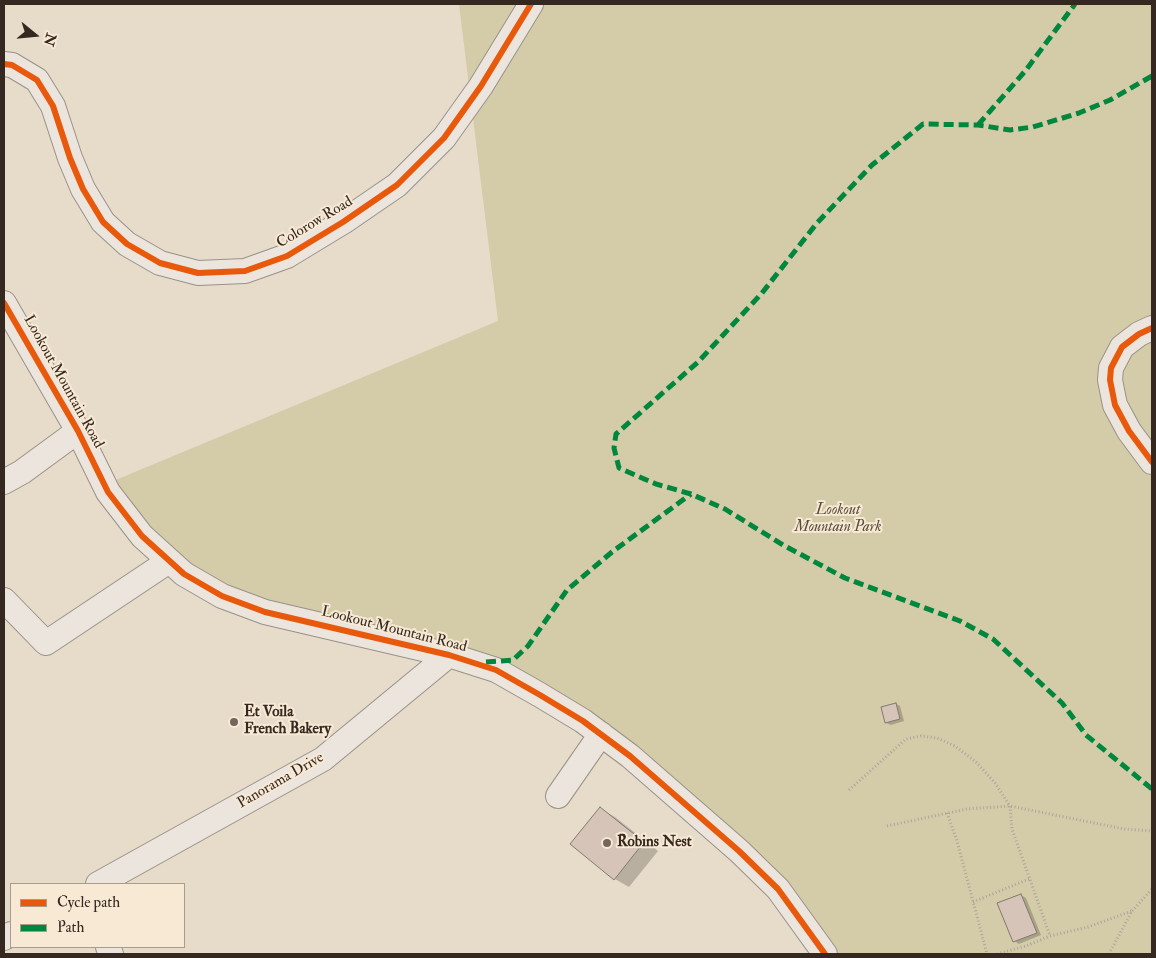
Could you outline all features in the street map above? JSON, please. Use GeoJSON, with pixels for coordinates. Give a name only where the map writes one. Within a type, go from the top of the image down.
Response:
{"type":"FeatureCollection","features":[{"type":"Feature","properties":{"kind":"street","name":"Colorow Road"},"geometry":{"type":"LineString","coordinates":[[4,64],[12,65],[37,80],[53,106],[70,158],[83,189],[103,222],[127,244],[160,263],[198,273],[245,271],[287,256],[343,222],[397,185],[449,130],[481,86],[531,4]]}},
{"type":"Feature","properties":{"kind":"street","name":"Lookout Mountain Road"},"geometry":{"type":"LineString","coordinates":[[4,304],[78,431],[108,492],[142,536],[184,574],[222,596],[265,612],[449,655],[496,670],[582,721],[630,756],[746,858],[778,889],[825,954]]}},
{"type":"Feature","properties":{"kind":"street"},"geometry":{"type":"LineString","coordinates":[[1152,328],[1139,334],[1122,347],[1111,368],[1110,380],[1115,405],[1129,431],[1152,462]]}},
{"type":"Feature","properties":{"kind":"street"},"geometry":{"type":"LineString","coordinates":[[4,482],[22,472],[78,431]]}},
{"type":"Feature","properties":{"kind":"street"},"geometry":{"type":"LineString","coordinates":[[4,600],[46,643],[169,561]]}},
{"type":"Feature","properties":{"kind":"street","name":"Panorama Drive"},"geometry":{"type":"LineString","coordinates":[[100,883],[322,759],[449,655]]}},
{"type":"Feature","properties":{"kind":"street"},"geometry":{"type":"LineString","coordinates":[[558,796],[601,734]]}},
{"type":"Feature","properties":{"kind":"path"},"geometry":{"type":"LineString","coordinates":[[849,790],[906,739],[921,736],[936,738],[955,746],[976,762],[995,783],[1010,806],[1012,829],[1050,936]]}},
{"type":"Feature","properties":{"kind":"path"},"geometry":{"type":"LineString","coordinates":[[887,826],[967,809],[1010,806],[1124,829],[1152,831]]}},
{"type":"Feature","properties":{"kind":"path"},"geometry":{"type":"LineString","coordinates":[[947,813],[957,841],[987,954]]}},
{"type":"Feature","properties":{"kind":"path"},"geometry":{"type":"LineString","coordinates":[[973,902],[1029,879]]}},
{"type":"Feature","properties":{"kind":"path"},"geometry":{"type":"LineString","coordinates":[[1109,954],[1132,911],[1152,889]]}},
{"type":"Feature","properties":{"kind":"path"},"geometry":{"type":"LineString","coordinates":[[997,954],[1026,946],[1050,936],[1088,927],[1132,911]]}},
{"type":"Feature","properties":{"kind":"green space","name":"Lookout Mountain Park"},"geometry":{"type":"Polygon","coordinates":[[[459,4],[1152,4],[1152,954],[829,954],[766,868],[521,682],[227,591],[155,542],[106,484],[498,321],[459,4]]]}},
{"type":"Feature","properties":{"kind":"building"},"geometry":{"type":"Polygon","coordinates":[[[896,703],[900,719],[885,723],[881,707],[896,703]]]}},
{"type":"Feature","properties":{"kind":"building","name":"Robins Nest"},"geometry":{"type":"Polygon","coordinates":[[[600,807],[644,842],[614,880],[570,844],[600,807]]]}},
{"type":"Feature","properties":{"kind":"building"},"geometry":{"type":"Polygon","coordinates":[[[1021,894],[1037,933],[1013,942],[997,903],[1021,894]]]}},
{"type":"Feature","properties":{"kind":"marked path"},"geometry":{"type":"LineString","coordinates":[[978,125],[1026,70],[1075,4]]}},
{"type":"Feature","properties":{"kind":"marked path"},"geometry":{"type":"LineString","coordinates":[[1152,76],[1110,100],[1079,113],[1033,127],[1010,130],[978,125],[923,124],[872,165],[817,223],[762,293],[698,362],[616,434],[614,448],[619,468],[656,484],[691,494],[725,509],[783,545],[845,578],[960,621],[993,639],[1062,703],[1086,735],[1152,789]]}},
{"type":"Feature","properties":{"kind":"marked path"},"geometry":{"type":"LineString","coordinates":[[486,662],[513,660],[528,646],[567,590],[612,552],[691,494]]}},
{"type":"Feature","properties":{"kind":"cycle path"},"geometry":{"type":"LineString","coordinates":[[4,64],[12,65],[37,80],[53,106],[70,158],[83,189],[103,222],[127,244],[160,263],[198,273],[245,271],[287,256],[343,222],[397,185],[444,138],[481,86],[531,4]]}},
{"type":"Feature","properties":{"kind":"cycle path"},"geometry":{"type":"LineString","coordinates":[[4,303],[78,431],[108,492],[142,536],[184,574],[222,596],[265,612],[449,655],[496,670],[540,695],[583,721],[630,756],[739,851],[778,889],[825,954]]}},
{"type":"Feature","properties":{"kind":"cycle path"},"geometry":{"type":"LineString","coordinates":[[1152,328],[1139,334],[1122,347],[1111,368],[1110,380],[1115,405],[1129,431],[1152,462]]}},
{"type":"Feature","properties":{"kind":"place","name":"Et Voila French Bakery"},"geometry":{"type":"Point","coordinates":[234,722]}},
{"type":"Feature","properties":{"kind":"place","name":"Robins Nest"},"geometry":{"type":"Point","coordinates":[607,843]}}]}
